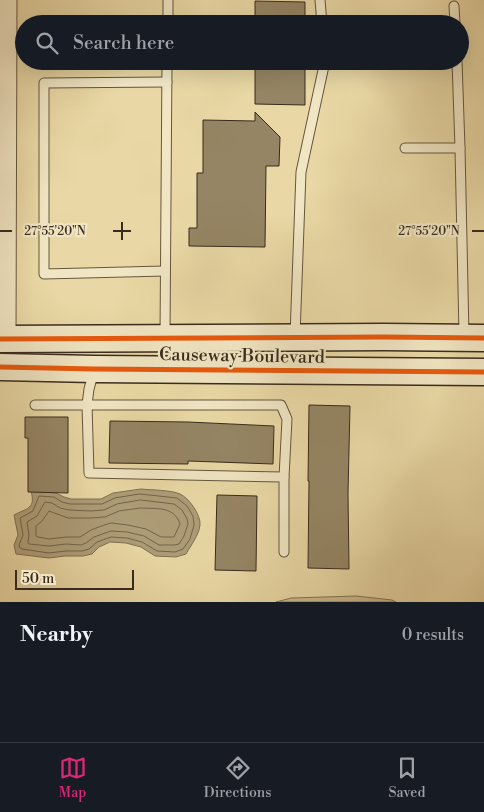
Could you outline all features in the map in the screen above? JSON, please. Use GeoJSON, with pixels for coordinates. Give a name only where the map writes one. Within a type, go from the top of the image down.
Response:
{"type":"FeatureCollection","features":[{"type":"Feature","properties":{"kind":"main road","name":"Causeway Boulevard"},"geometry":{"type":"LineString","coordinates":[[2,341],[165,338],[474,338]]}},
{"type":"Feature","properties":{"kind":"main road"},"geometry":{"type":"LineString","coordinates":[[94,369],[100,358],[107,354],[274,352],[288,348],[295,338]]}},
{"type":"Feature","properties":{"kind":"main road","name":"Causeway Boulevard"},"geometry":{"type":"LineString","coordinates":[[0,367],[484,372]]}},
{"type":"Feature","properties":{"kind":"street"},"geometry":{"type":"LineString","coordinates":[[2,341],[7,0]]}},
{"type":"Feature","properties":{"kind":"lane"},"geometry":{"type":"LineString","coordinates":[[168,0],[168,15]]}},
{"type":"Feature","properties":{"kind":"lane"},"geometry":{"type":"LineString","coordinates":[[320,0],[321,15]]}},
{"type":"Feature","properties":{"kind":"lane"},"geometry":{"type":"LineString","coordinates":[[454,6],[454,15]]}},
{"type":"Feature","properties":{"kind":"lane"},"geometry":{"type":"LineString","coordinates":[[165,338],[167,70]]}},
{"type":"Feature","properties":{"kind":"lane"},"geometry":{"type":"LineString","coordinates":[[295,338],[301,172],[323,70]]}},
{"type":"Feature","properties":{"kind":"lane"},"geometry":{"type":"LineString","coordinates":[[456,70],[460,148],[474,338]]}},
{"type":"Feature","properties":{"kind":"lane"},"geometry":{"type":"LineString","coordinates":[[166,271],[44,274],[44,83],[167,82]]}},
{"type":"Feature","properties":{"kind":"lane"},"geometry":{"type":"LineString","coordinates":[[405,148],[460,148]]}},
{"type":"Feature","properties":{"kind":"lane"},"geometry":{"type":"LineString","coordinates":[[94,369],[87,405],[89,473],[284,476]]}},
{"type":"Feature","properties":{"kind":"lane"},"geometry":{"type":"LineString","coordinates":[[36,405],[281,405],[287,419],[284,476],[284,552]]}},
{"type":"Feature","properties":{"kind":"shaded area"},"geometry":{"type":"Polygon","coordinates":[[[356,596],[396,602],[276,602],[291,598],[356,596]]]}},
{"type":"Feature","properties":{"kind":"water"},"geometry":{"type":"Polygon","coordinates":[[[141,489],[176,493],[187,499],[194,507],[199,516],[200,525],[186,554],[176,557],[155,556],[141,547],[126,543],[110,542],[99,547],[92,554],[83,556],[49,558],[16,554],[14,545],[18,535],[14,515],[31,505],[31,491],[56,493],[71,499],[101,499],[113,493],[141,489]]]}},
{"type":"Feature","properties":{"kind":"building"},"geometry":{"type":"Polygon","coordinates":[[[255,1],[305,2],[305,15],[255,15],[255,1]]]}},
{"type":"Feature","properties":{"kind":"building"},"geometry":{"type":"Polygon","coordinates":[[[255,70],[305,70],[305,105],[255,104],[255,70]]]}},
{"type":"Feature","properties":{"kind":"building"},"geometry":{"type":"Polygon","coordinates":[[[255,112],[280,137],[279,166],[266,166],[265,247],[189,246],[189,228],[197,228],[197,173],[203,173],[203,120],[255,121],[255,112]]]}},
{"type":"Feature","properties":{"kind":"building"},"geometry":{"type":"Polygon","coordinates":[[[309,405],[350,406],[349,569],[308,568],[309,405]]]}},
{"type":"Feature","properties":{"kind":"building"},"geometry":{"type":"Polygon","coordinates":[[[25,417],[68,417],[68,493],[28,492],[28,438],[25,438],[25,417]]]}},
{"type":"Feature","properties":{"kind":"building"},"geometry":{"type":"Polygon","coordinates":[[[110,421],[274,426],[273,464],[188,461],[188,464],[109,463],[110,421]]]}},
{"type":"Feature","properties":{"kind":"building"},"geometry":{"type":"Polygon","coordinates":[[[217,495],[257,496],[256,571],[215,570],[217,495]]]}},
{"type":"Feature","properties":{"kind":"cycle path"},"geometry":{"type":"LineString","coordinates":[[0,339],[484,338]]}},
{"type":"Feature","properties":{"kind":"cycle path"},"geometry":{"type":"LineString","coordinates":[[0,367],[484,372]]}}]}
